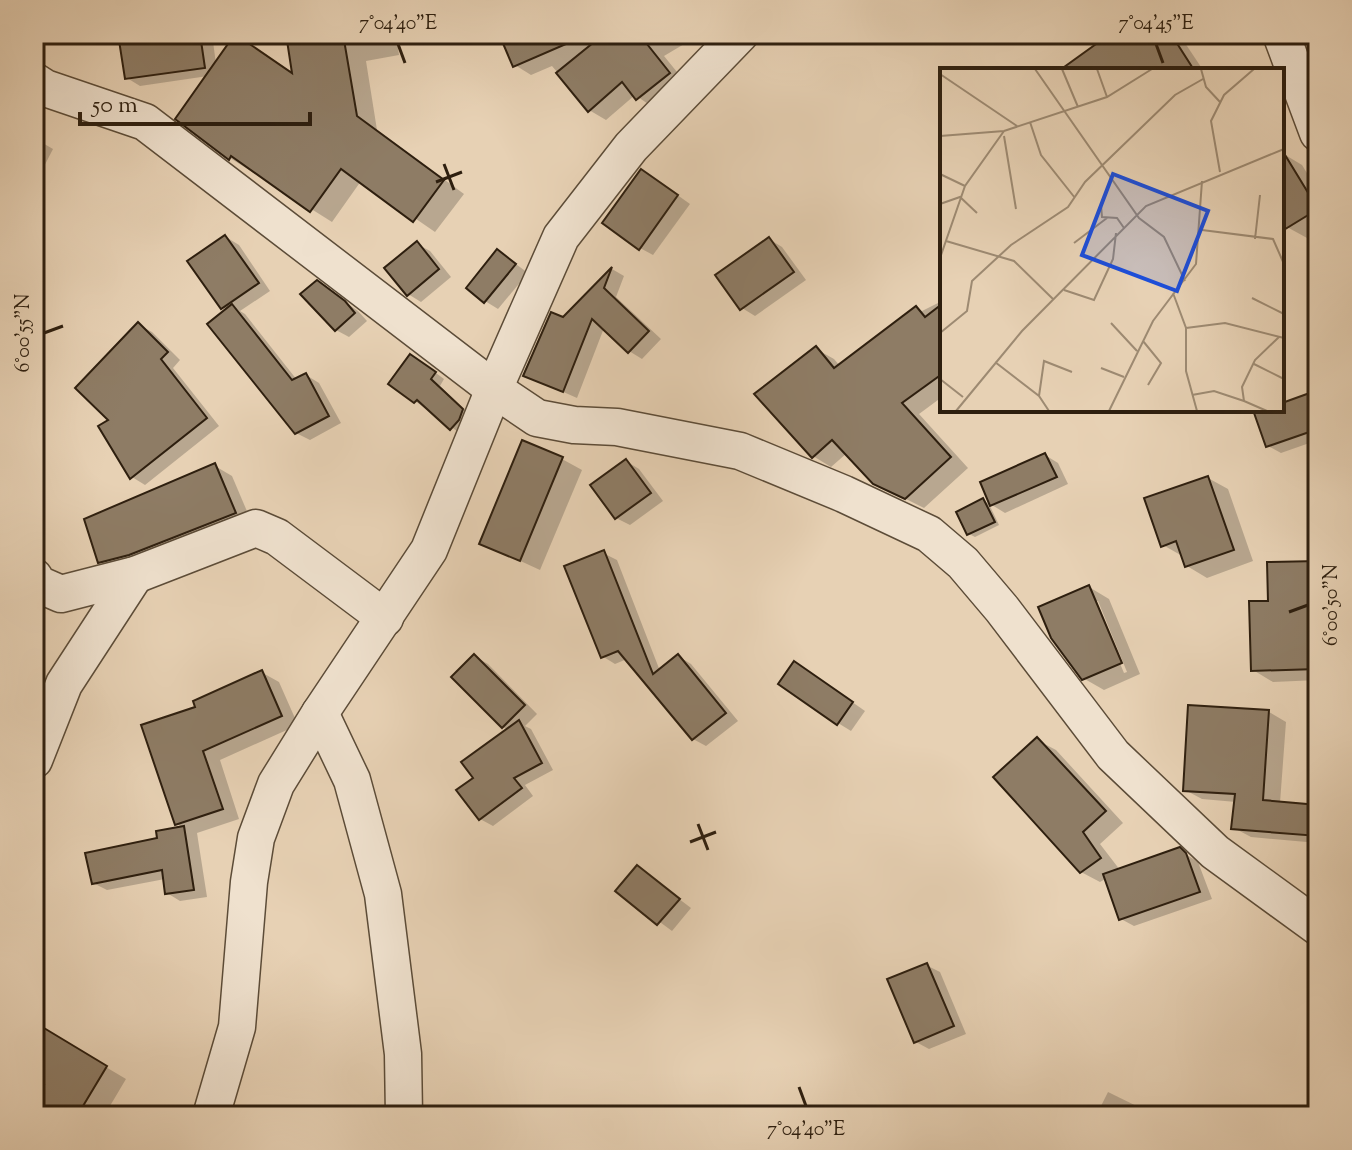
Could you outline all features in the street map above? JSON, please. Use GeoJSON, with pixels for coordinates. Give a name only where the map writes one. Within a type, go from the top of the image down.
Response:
{"type":"FeatureCollection","features":[{"type":"Feature","properties":{"kind":"street"},"geometry":{"type":"LineString","coordinates":[[211,1116],[237,1027],[249,882],[256,838],[276,784],[429,550],[494,389],[561,237],[631,147],[740,34]]}},
{"type":"Feature","properties":{"kind":"street"},"geometry":{"type":"LineString","coordinates":[[1281,34],[1318,133]]}},
{"type":"Feature","properties":{"kind":"street"},"geometry":{"type":"LineString","coordinates":[[34,81],[45,88],[145,122],[494,389],[537,418],[574,425],[617,427],[740,451],[844,494],[929,534],[963,563],[1002,609],[1113,755],[1215,852],[1318,927]]}},
{"type":"Feature","properties":{"kind":"street"},"geometry":{"type":"LineString","coordinates":[[34,577],[38,584],[61,594],[135,575],[256,528],[277,537],[385,618]]}},
{"type":"Feature","properties":{"kind":"street"},"geometry":{"type":"LineString","coordinates":[[34,760],[64,684],[135,575]]}},
{"type":"Feature","properties":{"kind":"street"},"geometry":{"type":"LineString","coordinates":[[320,713],[352,780],[383,894],[403,1054],[404,1116]]}},
{"type":"Feature","properties":{"kind":"building"},"geometry":{"type":"Polygon","coordinates":[[[118,34],[200,34],[205,68],[125,79],[118,34]]]}},
{"type":"Feature","properties":{"kind":"building"},"geometry":{"type":"Polygon","coordinates":[[[235,34],[292,73],[286,34],[343,34],[357,116],[444,180],[413,222],[341,169],[310,212],[231,156],[229,160],[175,119],[235,34]]]}},
{"type":"Feature","properties":{"kind":"building"},"geometry":{"type":"Polygon","coordinates":[[[499,34],[589,34],[513,67],[499,34]]]}},
{"type":"Feature","properties":{"kind":"building"},"geometry":{"type":"Polygon","coordinates":[[[604,34],[639,34],[670,73],[636,100],[622,82],[588,112],[556,73],[604,34]]]}},
{"type":"Feature","properties":{"kind":"building"},"geometry":{"type":"Polygon","coordinates":[[[1110,34],[1171,34],[1193,68],[1063,68],[1110,34]]]}},
{"type":"Feature","properties":{"kind":"building"},"geometry":{"type":"Polygon","coordinates":[[[1284,153],[1318,209],[1284,230],[1284,153]]]}},
{"type":"Feature","properties":{"kind":"building"},"geometry":{"type":"Polygon","coordinates":[[[641,169],[678,195],[639,250],[602,223],[641,169]]]}},
{"type":"Feature","properties":{"kind":"building"},"geometry":{"type":"Polygon","coordinates":[[[225,235],[259,283],[221,309],[187,261],[225,235]]]}},
{"type":"Feature","properties":{"kind":"building"},"geometry":{"type":"Polygon","coordinates":[[[769,237],[794,272],[740,310],[715,275],[769,237]]]}},
{"type":"Feature","properties":{"kind":"building"},"geometry":{"type":"Polygon","coordinates":[[[417,241],[439,269],[407,296],[384,268],[417,241]]]}},
{"type":"Feature","properties":{"kind":"building"},"geometry":{"type":"Polygon","coordinates":[[[497,249],[516,264],[484,303],[466,288],[497,249]]]}},
{"type":"Feature","properties":{"kind":"building"},"geometry":{"type":"Polygon","coordinates":[[[612,267],[604,288],[649,331],[628,353],[592,319],[563,392],[523,376],[551,312],[563,317],[612,267]]]}},
{"type":"Feature","properties":{"kind":"building"},"geometry":{"type":"Polygon","coordinates":[[[317,280],[345,301],[355,313],[335,331],[300,294],[317,280]]]}},
{"type":"Feature","properties":{"kind":"building"},"geometry":{"type":"Polygon","coordinates":[[[232,304],[292,380],[306,373],[329,416],[295,434],[207,324],[232,304]]]}},
{"type":"Feature","properties":{"kind":"building"},"geometry":{"type":"Polygon","coordinates":[[[916,306],[925,317],[940,306],[940,375],[902,403],[951,457],[905,499],[873,484],[832,440],[812,458],[754,394],[816,346],[834,368],[916,306]]]}},
{"type":"Feature","properties":{"kind":"building"},"geometry":{"type":"Polygon","coordinates":[[[138,322],[168,352],[161,359],[207,418],[130,479],[98,426],[108,420],[75,388],[138,322]]]}},
{"type":"Feature","properties":{"kind":"building"},"geometry":{"type":"Polygon","coordinates":[[[410,354],[436,372],[431,379],[463,409],[450,430],[417,400],[414,403],[388,384],[410,354]]]}},
{"type":"Feature","properties":{"kind":"building"},"geometry":{"type":"Polygon","coordinates":[[[1318,390],[1318,429],[1266,447],[1254,412],[1284,412],[1284,402],[1318,390]]]}},
{"type":"Feature","properties":{"kind":"building"},"geometry":{"type":"Polygon","coordinates":[[[522,440],[563,457],[520,561],[479,544],[522,440]]]}},
{"type":"Feature","properties":{"kind":"building"},"geometry":{"type":"Polygon","coordinates":[[[1045,453],[1057,477],[990,506],[980,482],[1045,453]]]}},
{"type":"Feature","properties":{"kind":"building"},"geometry":{"type":"Polygon","coordinates":[[[626,459],[651,493],[615,519],[590,485],[626,459]]]}},
{"type":"Feature","properties":{"kind":"building"},"geometry":{"type":"Polygon","coordinates":[[[215,463],[236,513],[129,555],[98,563],[84,519],[215,463]]]}},
{"type":"Feature","properties":{"kind":"building"},"geometry":{"type":"Polygon","coordinates":[[[1208,476],[1234,550],[1185,567],[1176,541],[1161,547],[1144,498],[1208,476]]]}},
{"type":"Feature","properties":{"kind":"building"},"geometry":{"type":"Polygon","coordinates":[[[983,498],[995,522],[967,535],[956,512],[983,498]]]}},
{"type":"Feature","properties":{"kind":"building"},"geometry":{"type":"Polygon","coordinates":[[[604,550],[653,674],[678,654],[726,713],[692,740],[618,651],[601,658],[564,566],[604,550]]]}},
{"type":"Feature","properties":{"kind":"building"},"geometry":{"type":"Polygon","coordinates":[[[1318,561],[1317,669],[1251,671],[1249,601],[1268,601],[1267,562],[1318,561]]]}},
{"type":"Feature","properties":{"kind":"building"},"geometry":{"type":"Polygon","coordinates":[[[1089,585],[1122,663],[1082,680],[1051,638],[1038,607],[1089,585]]]}},
{"type":"Feature","properties":{"kind":"building"},"geometry":{"type":"Polygon","coordinates":[[[474,654],[525,705],[502,728],[451,677],[474,654]]]}},
{"type":"Feature","properties":{"kind":"building"},"geometry":{"type":"Polygon","coordinates":[[[794,661],[853,702],[837,725],[778,684],[794,661]]]}},
{"type":"Feature","properties":{"kind":"building"},"geometry":{"type":"Polygon","coordinates":[[[262,670],[282,716],[203,751],[223,809],[175,825],[141,725],[195,707],[193,701],[262,670]]]}},
{"type":"Feature","properties":{"kind":"building"},"geometry":{"type":"Polygon","coordinates":[[[1188,705],[1269,710],[1263,800],[1318,805],[1318,836],[1231,829],[1235,794],[1183,791],[1188,705]]]}},
{"type":"Feature","properties":{"kind":"building"},"geometry":{"type":"Polygon","coordinates":[[[519,720],[542,763],[514,778],[522,788],[479,820],[456,790],[473,778],[461,762],[519,720]]]}},
{"type":"Feature","properties":{"kind":"building"},"geometry":{"type":"Polygon","coordinates":[[[1037,737],[1106,811],[1083,832],[1101,858],[1080,873],[993,777],[1037,737]]]}},
{"type":"Feature","properties":{"kind":"building"},"geometry":{"type":"Polygon","coordinates":[[[184,826],[194,890],[165,894],[162,870],[92,884],[85,853],[157,838],[156,831],[184,826]]]}},
{"type":"Feature","properties":{"kind":"building"},"geometry":{"type":"Polygon","coordinates":[[[1180,847],[1186,853],[1200,892],[1119,920],[1103,874],[1180,847]]]}},
{"type":"Feature","properties":{"kind":"building"},"geometry":{"type":"Polygon","coordinates":[[[637,865],[680,899],[657,925],[615,891],[637,865]]]}},
{"type":"Feature","properties":{"kind":"building"},"geometry":{"type":"Polygon","coordinates":[[[927,963],[954,1026],[914,1043],[887,979],[927,963]]]}},
{"type":"Feature","properties":{"kind":"building"},"geometry":{"type":"Polygon","coordinates":[[[34,1022],[107,1066],[77,1116],[52,1116],[34,1105],[44,1085],[34,1079],[34,1022]]]}}]}
